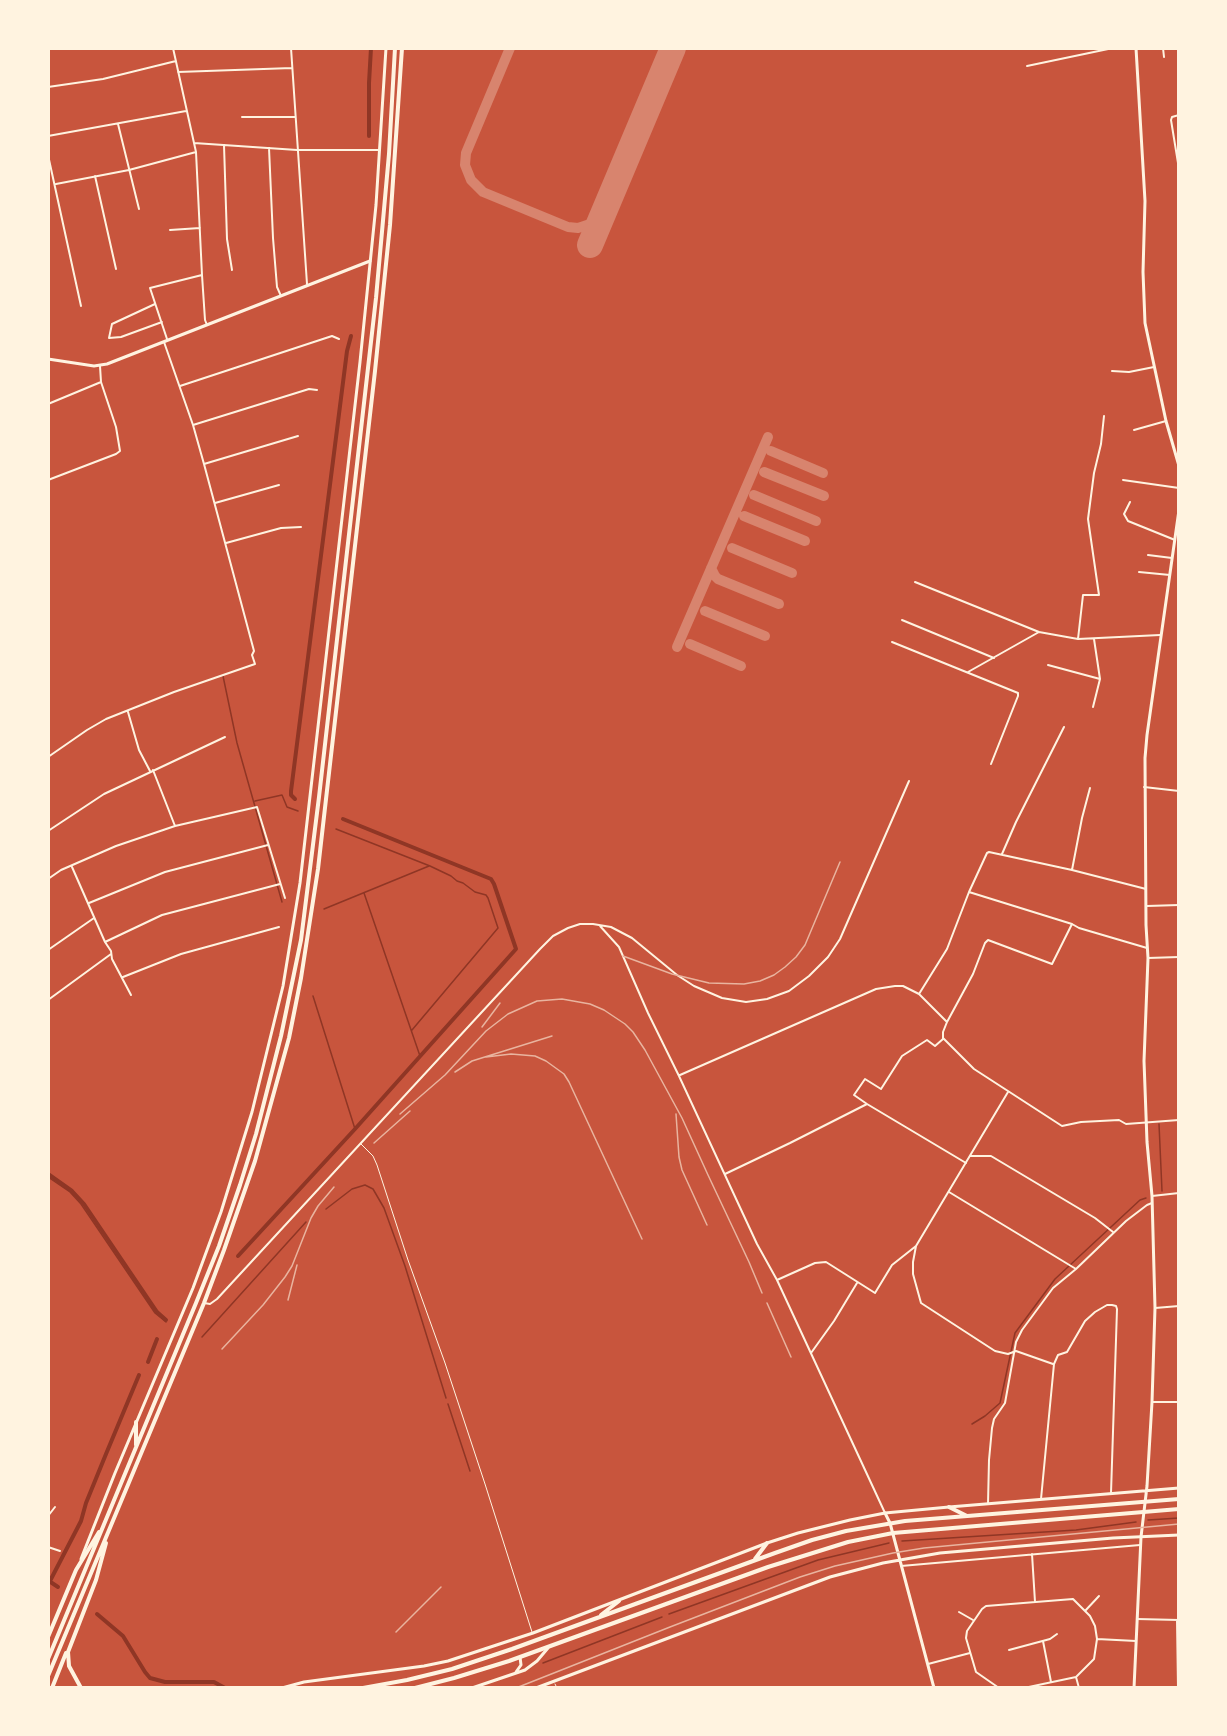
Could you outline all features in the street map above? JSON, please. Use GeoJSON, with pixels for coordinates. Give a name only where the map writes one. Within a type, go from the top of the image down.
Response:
{"type":"FeatureCollection","features":[{"type":"Feature","properties":{"kind":"highway"},"geometry":{"type":"LineString","coordinates":[[48,1659],[196,1303],[240,1185],[277,1054],[306,904],[319,797],[376,298],[389,154],[395,48]]}},
{"type":"Feature","properties":{"kind":"highway"},"geometry":{"type":"LineString","coordinates":[[48,1676],[204,1303],[241,1203],[270,1109],[293,1018],[308,936],[326,798],[383,298],[396,153],[402,48]]}},
{"type":"Feature","properties":{"kind":"highway"},"geometry":{"type":"LineString","coordinates":[[136,1422],[136,1448]]}},
{"type":"Feature","properties":{"kind":"highway"},"geometry":{"type":"LineString","coordinates":[[363,1688],[444,1671],[512,1649],[826,1536],[890,1523],[1179,1499]]}},
{"type":"Feature","properties":{"kind":"highway"},"geometry":{"type":"LineString","coordinates":[[949,1507],[967,1516]]}},
{"type":"Feature","properties":{"kind":"highway"},"geometry":{"type":"LineString","coordinates":[[415,1688],[520,1657],[826,1547],[863,1538],[893,1533],[1179,1509]]}},
{"type":"Feature","properties":{"kind":"highway"},"geometry":{"type":"LineString","coordinates":[[48,1637],[76,1570],[106,1518]]}},
{"type":"Feature","properties":{"kind":"highway"},"geometry":{"type":"LineString","coordinates":[[52,1688],[96,1580],[113,1521]]}},
{"type":"Feature","properties":{"kind":"highway"},"geometry":{"type":"LineString","coordinates":[[754,1560],[768,1543]]}},
{"type":"Feature","properties":{"kind":"highway"},"geometry":{"type":"LineString","coordinates":[[698,1581],[699,1587],[707,1589]]}},
{"type":"Feature","properties":{"kind":"highway"},"geometry":{"type":"LineString","coordinates":[[597,1618],[619,1601]]}},
{"type":"Feature","properties":{"kind":"highway"},"geometry":{"type":"LineString","coordinates":[[71,1641],[68,1662],[81,1688]]}},
{"type":"Feature","properties":{"kind":"highway"},"geometry":{"type":"LineString","coordinates":[[512,1649],[520,1657]]}},
{"type":"Feature","properties":{"kind":"main road"},"geometry":{"type":"LineString","coordinates":[[76,1570],[193,1288],[227,1195],[252,1112],[283,986],[310,803],[370,261],[386,48]]}},
{"type":"Feature","properties":{"kind":"main road"},"geometry":{"type":"LineString","coordinates":[[1136,48],[1145,201],[1145,323],[1166,421],[1179,466]]}},
{"type":"Feature","properties":{"kind":"main road"},"geometry":{"type":"LineString","coordinates":[[48,359],[100,366],[370,261]]}},
{"type":"Feature","properties":{"kind":"main road"},"geometry":{"type":"LineString","coordinates":[[1134,1688],[1141,1537],[1152,1402],[1155,1308],[1152,1197],[1144,1061],[1148,948],[1144,787],[1147,735],[1179,510]]}},
{"type":"Feature","properties":{"kind":"main road"},"geometry":{"type":"LineString","coordinates":[[282,1688],[304,1682],[432,1664],[533,1634],[768,1543],[814,1528],[885,1513],[1179,1488]]}},
{"type":"Feature","properties":{"kind":"main road"},"geometry":{"type":"LineString","coordinates":[[885,1513],[893,1533],[934,1688]]}},
{"type":"Feature","properties":{"kind":"main road"},"geometry":{"type":"LineString","coordinates":[[536,1688],[830,1577],[899,1560],[967,1551],[1179,1535]]}},
{"type":"Feature","properties":{"kind":"main road"},"geometry":{"type":"LineString","coordinates":[[472,1688],[525,1670],[550,1646]]}},
{"type":"Feature","properties":{"kind":"main road"},"geometry":{"type":"LineString","coordinates":[[512,1675],[520,1667],[520,1657]]}},
{"type":"Feature","properties":{"kind":"street"},"geometry":{"type":"LineString","coordinates":[[173,48],[196,152],[202,275],[207,325]]}},
{"type":"Feature","properties":{"kind":"street"},"geometry":{"type":"LineString","coordinates":[[291,48],[307,285]]}},
{"type":"Feature","properties":{"kind":"street"},"geometry":{"type":"LineString","coordinates":[[1028,66],[1113,48]]}},
{"type":"Feature","properties":{"kind":"street"},"geometry":{"type":"LineString","coordinates":[[1163,48],[1164,57]]}},
{"type":"Feature","properties":{"kind":"street"},"geometry":{"type":"LineString","coordinates":[[48,87],[103,79],[176,61]]}},
{"type":"Feature","properties":{"kind":"street"},"geometry":{"type":"LineString","coordinates":[[178,72],[292,68]]}},
{"type":"Feature","properties":{"kind":"street"},"geometry":{"type":"LineString","coordinates":[[48,136],[186,111]]}},
{"type":"Feature","properties":{"kind":"street"},"geometry":{"type":"LineString","coordinates":[[1179,115],[1172,117],[1171,120],[1179,170]]}},
{"type":"Feature","properties":{"kind":"street"},"geometry":{"type":"LineString","coordinates":[[242,117],[295,117]]}},
{"type":"Feature","properties":{"kind":"street"},"geometry":{"type":"LineString","coordinates":[[118,124],[139,208]]}},
{"type":"Feature","properties":{"kind":"street"},"geometry":{"type":"LineString","coordinates":[[1174,141],[1179,140]]}},
{"type":"Feature","properties":{"kind":"street"},"geometry":{"type":"LineString","coordinates":[[194,143],[297,150],[380,150]]}},
{"type":"Feature","properties":{"kind":"street"},"geometry":{"type":"LineString","coordinates":[[224,145],[227,239],[232,270]]}},
{"type":"Feature","properties":{"kind":"street"},"geometry":{"type":"LineString","coordinates":[[269,148],[277,286],[281,296]]}},
{"type":"Feature","properties":{"kind":"street"},"geometry":{"type":"LineString","coordinates":[[55,184],[129,170],[196,152]]}},
{"type":"Feature","properties":{"kind":"street"},"geometry":{"type":"LineString","coordinates":[[48,154],[81,306]]}},
{"type":"Feature","properties":{"kind":"street"},"geometry":{"type":"LineString","coordinates":[[95,176],[116,269]]}},
{"type":"Feature","properties":{"kind":"street"},"geometry":{"type":"LineString","coordinates":[[170,230],[200,228]]}},
{"type":"Feature","properties":{"kind":"street"},"geometry":{"type":"LineString","coordinates":[[48,757],[96,724],[174,692],[255,664],[252,655],[254,651],[204,464],[150,288],[202,275]]}},
{"type":"Feature","properties":{"kind":"street"},"geometry":{"type":"LineString","coordinates":[[155,304],[112,324],[109,338],[121,337],[162,322]]}},
{"type":"Feature","properties":{"kind":"street"},"geometry":{"type":"LineString","coordinates":[[180,386],[332,336],[339,339]]}},
{"type":"Feature","properties":{"kind":"street"},"geometry":{"type":"LineString","coordinates":[[48,480],[120,451],[117,427],[101,382],[100,366]]}},
{"type":"Feature","properties":{"kind":"street"},"geometry":{"type":"LineString","coordinates":[[1112,371],[1130,372],[1154,367]]}},
{"type":"Feature","properties":{"kind":"street"},"geometry":{"type":"LineString","coordinates":[[48,404],[101,382]]}},
{"type":"Feature","properties":{"kind":"street"},"geometry":{"type":"LineString","coordinates":[[193,425],[309,389],[317,390]]}},
{"type":"Feature","properties":{"kind":"street"},"geometry":{"type":"LineString","coordinates":[[1078,639],[1083,595],[1099,595],[1088,519],[1104,416]]}},
{"type":"Feature","properties":{"kind":"street"},"geometry":{"type":"LineString","coordinates":[[1134,430],[1166,421]]}},
{"type":"Feature","properties":{"kind":"street"},"geometry":{"type":"LineString","coordinates":[[204,464],[298,436]]}},
{"type":"Feature","properties":{"kind":"street"},"geometry":{"type":"LineString","coordinates":[[1123,480],[1179,488]]}},
{"type":"Feature","properties":{"kind":"street"},"geometry":{"type":"LineString","coordinates":[[214,503],[279,485]]}},
{"type":"Feature","properties":{"kind":"street"},"geometry":{"type":"LineString","coordinates":[[1130,502],[1124,514],[1128,521],[1175,540]]}},
{"type":"Feature","properties":{"kind":"street"},"geometry":{"type":"LineString","coordinates":[[226,543],[281,528],[301,527]]}},
{"type":"Feature","properties":{"kind":"street"},"geometry":{"type":"LineString","coordinates":[[1148,555],[1172,558]]}},
{"type":"Feature","properties":{"kind":"street"},"geometry":{"type":"LineString","coordinates":[[1139,572],[1170,575]]}},
{"type":"Feature","properties":{"kind":"street"},"geometry":{"type":"LineString","coordinates":[[915,582],[1039,632],[1078,639],[1161,635]]}},
{"type":"Feature","properties":{"kind":"street"},"geometry":{"type":"LineString","coordinates":[[902,620],[994,658]]}},
{"type":"Feature","properties":{"kind":"street"},"geometry":{"type":"LineString","coordinates":[[968,672],[1039,632]]}},
{"type":"Feature","properties":{"kind":"street"},"geometry":{"type":"LineString","coordinates":[[1093,707],[1100,679],[1094,639]]}},
{"type":"Feature","properties":{"kind":"street"},"geometry":{"type":"LineString","coordinates":[[892,642],[1018,693],[991,764]]}},
{"type":"Feature","properties":{"kind":"street"},"geometry":{"type":"LineString","coordinates":[[1048,665],[1100,679]]}},
{"type":"Feature","properties":{"kind":"street"},"geometry":{"type":"LineString","coordinates":[[128,711],[139,750],[151,770],[175,826]]}},
{"type":"Feature","properties":{"kind":"street"},"geometry":{"type":"LineString","coordinates":[[1002,854],[1064,727]]}},
{"type":"Feature","properties":{"kind":"street"},"geometry":{"type":"LineString","coordinates":[[48,831],[104,794],[225,736]]}},
{"type":"Feature","properties":{"kind":"street"},"geometry":{"type":"LineString","coordinates":[[204,1303],[210,1304],[217,1299],[540,949],[553,936],[567,928],[580,924],[611,927],[632,938],[694,986],[722,998],[746,1002],[767,999],[789,991],[809,976],[828,957],[840,939],[909,781]]}},
{"type":"Feature","properties":{"kind":"street"},"geometry":{"type":"LineString","coordinates":[[1144,787],[1179,791]]}},
{"type":"Feature","properties":{"kind":"street"},"geometry":{"type":"LineString","coordinates":[[1072,870],[1090,788]]}},
{"type":"Feature","properties":{"kind":"street"},"geometry":{"type":"LineString","coordinates":[[48,879],[61,870],[116,846],[175,826],[255,807],[285,898]]}},
{"type":"Feature","properties":{"kind":"street"},"geometry":{"type":"LineString","coordinates":[[89,903],[165,872],[267,846]]}},
{"type":"Feature","properties":{"kind":"street"},"geometry":{"type":"LineString","coordinates":[[919,994],[947,949],[969,892],[989,852],[1146,889]]}},
{"type":"Feature","properties":{"kind":"street"},"geometry":{"type":"LineString","coordinates":[[72,866],[111,951],[112,959],[131,995]]}},
{"type":"Feature","properties":{"kind":"street"},"geometry":{"type":"LineString","coordinates":[[105,942],[162,915],[280,884]]}},
{"type":"Feature","properties":{"kind":"street"},"geometry":{"type":"LineString","coordinates":[[969,892],[1148,948]]}},
{"type":"Feature","properties":{"kind":"street"},"geometry":{"type":"LineString","coordinates":[[1147,906],[1179,905]]}},
{"type":"Feature","properties":{"kind":"street"},"geometry":{"type":"LineString","coordinates":[[48,950],[94,918]]}},
{"type":"Feature","properties":{"kind":"street"},"geometry":{"type":"LineString","coordinates":[[1072,924],[1052,964],[988,940],[973,974],[946,1022],[944,1038],[974,1069],[1062,1126],[1086,1121],[1119,1120],[1126,1124],[1179,1120]]}},
{"type":"Feature","properties":{"kind":"street"},"geometry":{"type":"LineString","coordinates":[[600,925],[619,947],[648,1013],[757,1244],[777,1280],[885,1513]]}},
{"type":"Feature","properties":{"kind":"street"},"geometry":{"type":"LineString","coordinates":[[123,977],[181,954],[279,927]]}},
{"type":"Feature","properties":{"kind":"street"},"geometry":{"type":"LineString","coordinates":[[48,1000],[112,954]]}},
{"type":"Feature","properties":{"kind":"street"},"geometry":{"type":"LineString","coordinates":[[1148,958],[1179,957]]}},
{"type":"Feature","properties":{"kind":"street"},"geometry":{"type":"LineString","coordinates":[[679,1076],[876,989],[895,986],[919,994],[946,1022]]}},
{"type":"Feature","properties":{"kind":"street"},"geometry":{"type":"LineString","coordinates":[[944,1038],[934,1046],[927,1040],[906,1052],[881,1089],[865,1078],[854,1095],[966,1163]]}},
{"type":"Feature","properties":{"kind":"street"},"geometry":{"type":"LineString","coordinates":[[777,1280],[814,1263],[826,1262],[875,1293],[892,1265],[916,1246],[1008,1092]]}},
{"type":"Feature","properties":{"kind":"street"},"geometry":{"type":"LineString","coordinates":[[725,1174],[867,1104]]}},
{"type":"Feature","properties":{"kind":"street"},"geometry":{"type":"LineString","coordinates":[[970,1156],[991,1156],[1095,1218],[1112,1232]]}},
{"type":"Feature","properties":{"kind":"street"},"geometry":{"type":"LineString","coordinates":[[949,1192],[1075,1268]]}},
{"type":"Feature","properties":{"kind":"street"},"geometry":{"type":"LineString","coordinates":[[1152,1197],[1179,1193]]}},
{"type":"Feature","properties":{"kind":"street"},"geometry":{"type":"LineString","coordinates":[[988,1504],[988,1460],[992,1428],[994,1419],[1005,1403],[1016,1342],[1028,1320],[1053,1288],[1112,1232],[1147,1204],[1152,1203]]}},
{"type":"Feature","properties":{"kind":"street"},"geometry":{"type":"LineString","coordinates":[[916,1246],[913,1262],[914,1274],[921,1304],[995,1351],[1008,1354],[1014,1352],[1054,1364]]}},
{"type":"Feature","properties":{"kind":"street"},"geometry":{"type":"LineString","coordinates":[[811,1353],[858,1283]]}},
{"type":"Feature","properties":{"kind":"street"},"geometry":{"type":"LineString","coordinates":[[1041,1499],[1054,1364],[1058,1355],[1067,1352],[1085,1321],[1107,1305],[1116,1306],[1111,1494]]}},
{"type":"Feature","properties":{"kind":"street"},"geometry":{"type":"LineString","coordinates":[[1155,1308],[1179,1306]]}},
{"type":"Feature","properties":{"kind":"street"},"geometry":{"type":"LineString","coordinates":[[1152,1402],[1179,1401]]}},
{"type":"Feature","properties":{"kind":"street"},"geometry":{"type":"LineString","coordinates":[[48,1516],[55,1507]]}},
{"type":"Feature","properties":{"kind":"street"},"geometry":{"type":"LineString","coordinates":[[901,1566],[1141,1545]]}},
{"type":"Feature","properties":{"kind":"street"},"geometry":{"type":"LineString","coordinates":[[48,1547],[60,1551]]}},
{"type":"Feature","properties":{"kind":"street"},"geometry":{"type":"LineString","coordinates":[[967,1551],[968,1559]]}},
{"type":"Feature","properties":{"kind":"street"},"geometry":{"type":"LineString","coordinates":[[1032,1554],[1035,1602]]}},
{"type":"Feature","properties":{"kind":"street"},"geometry":{"type":"LineString","coordinates":[[1085,1611],[1099,1596]]}},
{"type":"Feature","properties":{"kind":"street"},"geometry":{"type":"LineString","coordinates":[[999,1688],[977,1673],[965,1634],[982,1609],[986,1606],[1073,1599],[1094,1622],[1097,1639],[1094,1659],[1076,1677],[1024,1688]]}},
{"type":"Feature","properties":{"kind":"street"},"geometry":{"type":"LineString","coordinates":[[959,1612],[974,1620]]}},
{"type":"Feature","properties":{"kind":"street"},"geometry":{"type":"LineString","coordinates":[[1137,1619],[1178,1620],[1178,1688]]}},
{"type":"Feature","properties":{"kind":"street"},"geometry":{"type":"LineString","coordinates":[[1009,1650],[1050,1639],[1057,1634]]}},
{"type":"Feature","properties":{"kind":"street"},"geometry":{"type":"LineString","coordinates":[[1097,1639],[1136,1641]]}},
{"type":"Feature","properties":{"kind":"street"},"geometry":{"type":"LineString","coordinates":[[1043,1641],[1051,1682]]}},
{"type":"Feature","properties":{"kind":"street"},"geometry":{"type":"LineString","coordinates":[[928,1664],[970,1653]]}},
{"type":"Feature","properties":{"kind":"street"},"geometry":{"type":"LineString","coordinates":[[1076,1677],[1079,1688]]}},
{"type":"Feature","properties":{"kind":"lane"},"geometry":{"type":"LineString","coordinates":[[360,1143],[377,1165],[486,1484],[533,1634]]}},
{"type":"Feature","properties":{"kind":"lane"},"geometry":{"type":"LineString","coordinates":[[555,1684],[557,1688]]}},
{"type":"Feature","properties":{"kind":"waterway"},"geometry":{"type":"LineString","coordinates":[[369,136],[371,48]]}},
{"type":"Feature","properties":{"kind":"waterway"},"geometry":{"type":"LineString","coordinates":[[295,799],[291,791],[347,351],[351,336]]}},
{"type":"Feature","properties":{"kind":"waterway"},"geometry":{"type":"LineString","coordinates":[[223,676],[237,743],[282,902]]}},
{"type":"Feature","properties":{"kind":"waterway"},"geometry":{"type":"LineString","coordinates":[[255,801],[282,795],[287,807],[298,811]]}},
{"type":"Feature","properties":{"kind":"waterway"},"geometry":{"type":"LineString","coordinates":[[238,1256],[516,949],[491,879],[343,819]]}},
{"type":"Feature","properties":{"kind":"waterway"},"geometry":{"type":"LineString","coordinates":[[336,829],[430,866],[488,898],[498,928],[412,1030]]}},
{"type":"Feature","properties":{"kind":"waterway"},"geometry":{"type":"LineString","coordinates":[[324,909],[429,866]]}},
{"type":"Feature","properties":{"kind":"waterway"},"geometry":{"type":"LineString","coordinates":[[364,893],[420,1056]]}},
{"type":"Feature","properties":{"kind":"waterway"},"geometry":{"type":"LineString","coordinates":[[313,996],[355,1129]]}},
{"type":"Feature","properties":{"kind":"waterway"},"geometry":{"type":"LineString","coordinates":[[1159,1124],[1162,1191]]}},
{"type":"Feature","properties":{"kind":"waterway"},"geometry":{"type":"LineString","coordinates":[[48,1174],[72,1191],[84,1204],[157,1312],[166,1320]]}},
{"type":"Feature","properties":{"kind":"waterway"},"geometry":{"type":"LineString","coordinates":[[48,1177],[70,1192],[81,1204],[155,1313],[166,1322]]}},
{"type":"Feature","properties":{"kind":"waterway"},"geometry":{"type":"LineString","coordinates":[[326,1209],[352,1189],[365,1185],[373,1189],[384,1208],[405,1266],[446,1398]]}},
{"type":"Feature","properties":{"kind":"waterway"},"geometry":{"type":"LineString","coordinates":[[972,1424],[1000,1403],[1015,1333],[1055,1279],[1140,1200],[1146,1198]]}},
{"type":"Feature","properties":{"kind":"waterway"},"geometry":{"type":"LineString","coordinates":[[202,1337],[306,1222]]}},
{"type":"Feature","properties":{"kind":"waterway"},"geometry":{"type":"LineString","coordinates":[[148,1362],[157,1339]]}},
{"type":"Feature","properties":{"kind":"waterway"},"geometry":{"type":"LineString","coordinates":[[50,1581],[81,1521],[86,1503],[139,1375]]}},
{"type":"Feature","properties":{"kind":"waterway"},"geometry":{"type":"LineString","coordinates":[[448,1404],[470,1471]]}},
{"type":"Feature","properties":{"kind":"waterway"},"geometry":{"type":"LineString","coordinates":[[1148,1520],[1179,1518]]}},
{"type":"Feature","properties":{"kind":"waterway"},"geometry":{"type":"LineString","coordinates":[[902,1541],[1076,1530],[1136,1522]]}},
{"type":"Feature","properties":{"kind":"waterway"},"geometry":{"type":"LineString","coordinates":[[669,1614],[818,1560],[889,1543]]}},
{"type":"Feature","properties":{"kind":"waterway"},"geometry":{"type":"LineString","coordinates":[[49,1581],[58,1587]]}},
{"type":"Feature","properties":{"kind":"waterway"},"geometry":{"type":"LineString","coordinates":[[97,1614],[123,1636],[150,1678],[165,1682],[214,1682],[225,1688]]}},
{"type":"Feature","properties":{"kind":"waterway"},"geometry":{"type":"LineString","coordinates":[[543,1663],[662,1617]]}},
{"type":"Feature","properties":{"kind":"taxiway"},"geometry":{"type":"LineString","coordinates":[[510,48],[466,153],[465,165],[471,180],[483,192],[568,227],[578,228],[590,224],[605,208]]}},
{"type":"Feature","properties":{"kind":"taxiway"},"geometry":{"type":"LineString","coordinates":[[677,647],[768,437]]}},
{"type":"Feature","properties":{"kind":"taxiway"},"geometry":{"type":"LineString","coordinates":[[771,451],[823,473]]}},
{"type":"Feature","properties":{"kind":"taxiway"},"geometry":{"type":"LineString","coordinates":[[764,472],[824,496]]}},
{"type":"Feature","properties":{"kind":"taxiway"},"geometry":{"type":"LineString","coordinates":[[754,495],[816,521]]}},
{"type":"Feature","properties":{"kind":"taxiway"},"geometry":{"type":"LineString","coordinates":[[744,516],[805,541]]}},
{"type":"Feature","properties":{"kind":"taxiway"},"geometry":{"type":"LineString","coordinates":[[732,548],[792,573]]}},
{"type":"Feature","properties":{"kind":"taxiway"},"geometry":{"type":"LineString","coordinates":[[711,568],[718,579],[779,604]]}},
{"type":"Feature","properties":{"kind":"taxiway"},"geometry":{"type":"LineString","coordinates":[[705,611],[765,636]]}},
{"type":"Feature","properties":{"kind":"taxiway"},"geometry":{"type":"LineString","coordinates":[[690,644],[741,666]]}},
{"type":"Feature","properties":{"kind":"runway"},"geometry":{"type":"LineString","coordinates":[[590,245],[673,48]]}},
{"type":"Feature","properties":{"kind":"railway"},"geometry":{"type":"LineString","coordinates":[[623,956],[672,974],[709,983],[744,984],[774,975],[796,957],[805,945],[840,862]]}},
{"type":"Feature","properties":{"kind":"railway"},"geometry":{"type":"LineString","coordinates":[[400,1114],[445,1075],[486,1031],[508,1014],[537,1001],[562,999],[590,1004],[604,1010],[625,1024],[645,1050],[682,1118],[762,1293]]}},
{"type":"Feature","properties":{"kind":"railway"},"geometry":{"type":"LineString","coordinates":[[482,1027],[500,1003]]}},
{"type":"Feature","properties":{"kind":"railway"},"geometry":{"type":"LineString","coordinates":[[455,1072],[472,1061],[552,1036]]}},
{"type":"Feature","properties":{"kind":"railway"},"geometry":{"type":"LineString","coordinates":[[486,1057],[511,1054],[535,1056],[564,1074],[642,1239]]}},
{"type":"Feature","properties":{"kind":"railway"},"geometry":{"type":"LineString","coordinates":[[374,1143],[410,1111]]}},
{"type":"Feature","properties":{"kind":"railway"},"geometry":{"type":"LineString","coordinates":[[676,1114],[682,1170],[707,1225]]}},
{"type":"Feature","properties":{"kind":"railway"},"geometry":{"type":"LineString","coordinates":[[222,1349],[263,1305],[285,1277],[292,1266],[311,1218],[334,1187]]}},
{"type":"Feature","properties":{"kind":"railway"},"geometry":{"type":"LineString","coordinates":[[288,1300],[297,1265]]}},
{"type":"Feature","properties":{"kind":"railway"},"geometry":{"type":"LineString","coordinates":[[767,1303],[791,1357]]}},
{"type":"Feature","properties":{"kind":"railway"},"geometry":{"type":"LineString","coordinates":[[516,1688],[800,1577],[835,1566],[924,1548],[1179,1524]]}},
{"type":"Feature","properties":{"kind":"railway"},"geometry":{"type":"LineString","coordinates":[[396,1632],[441,1587]]}}]}
